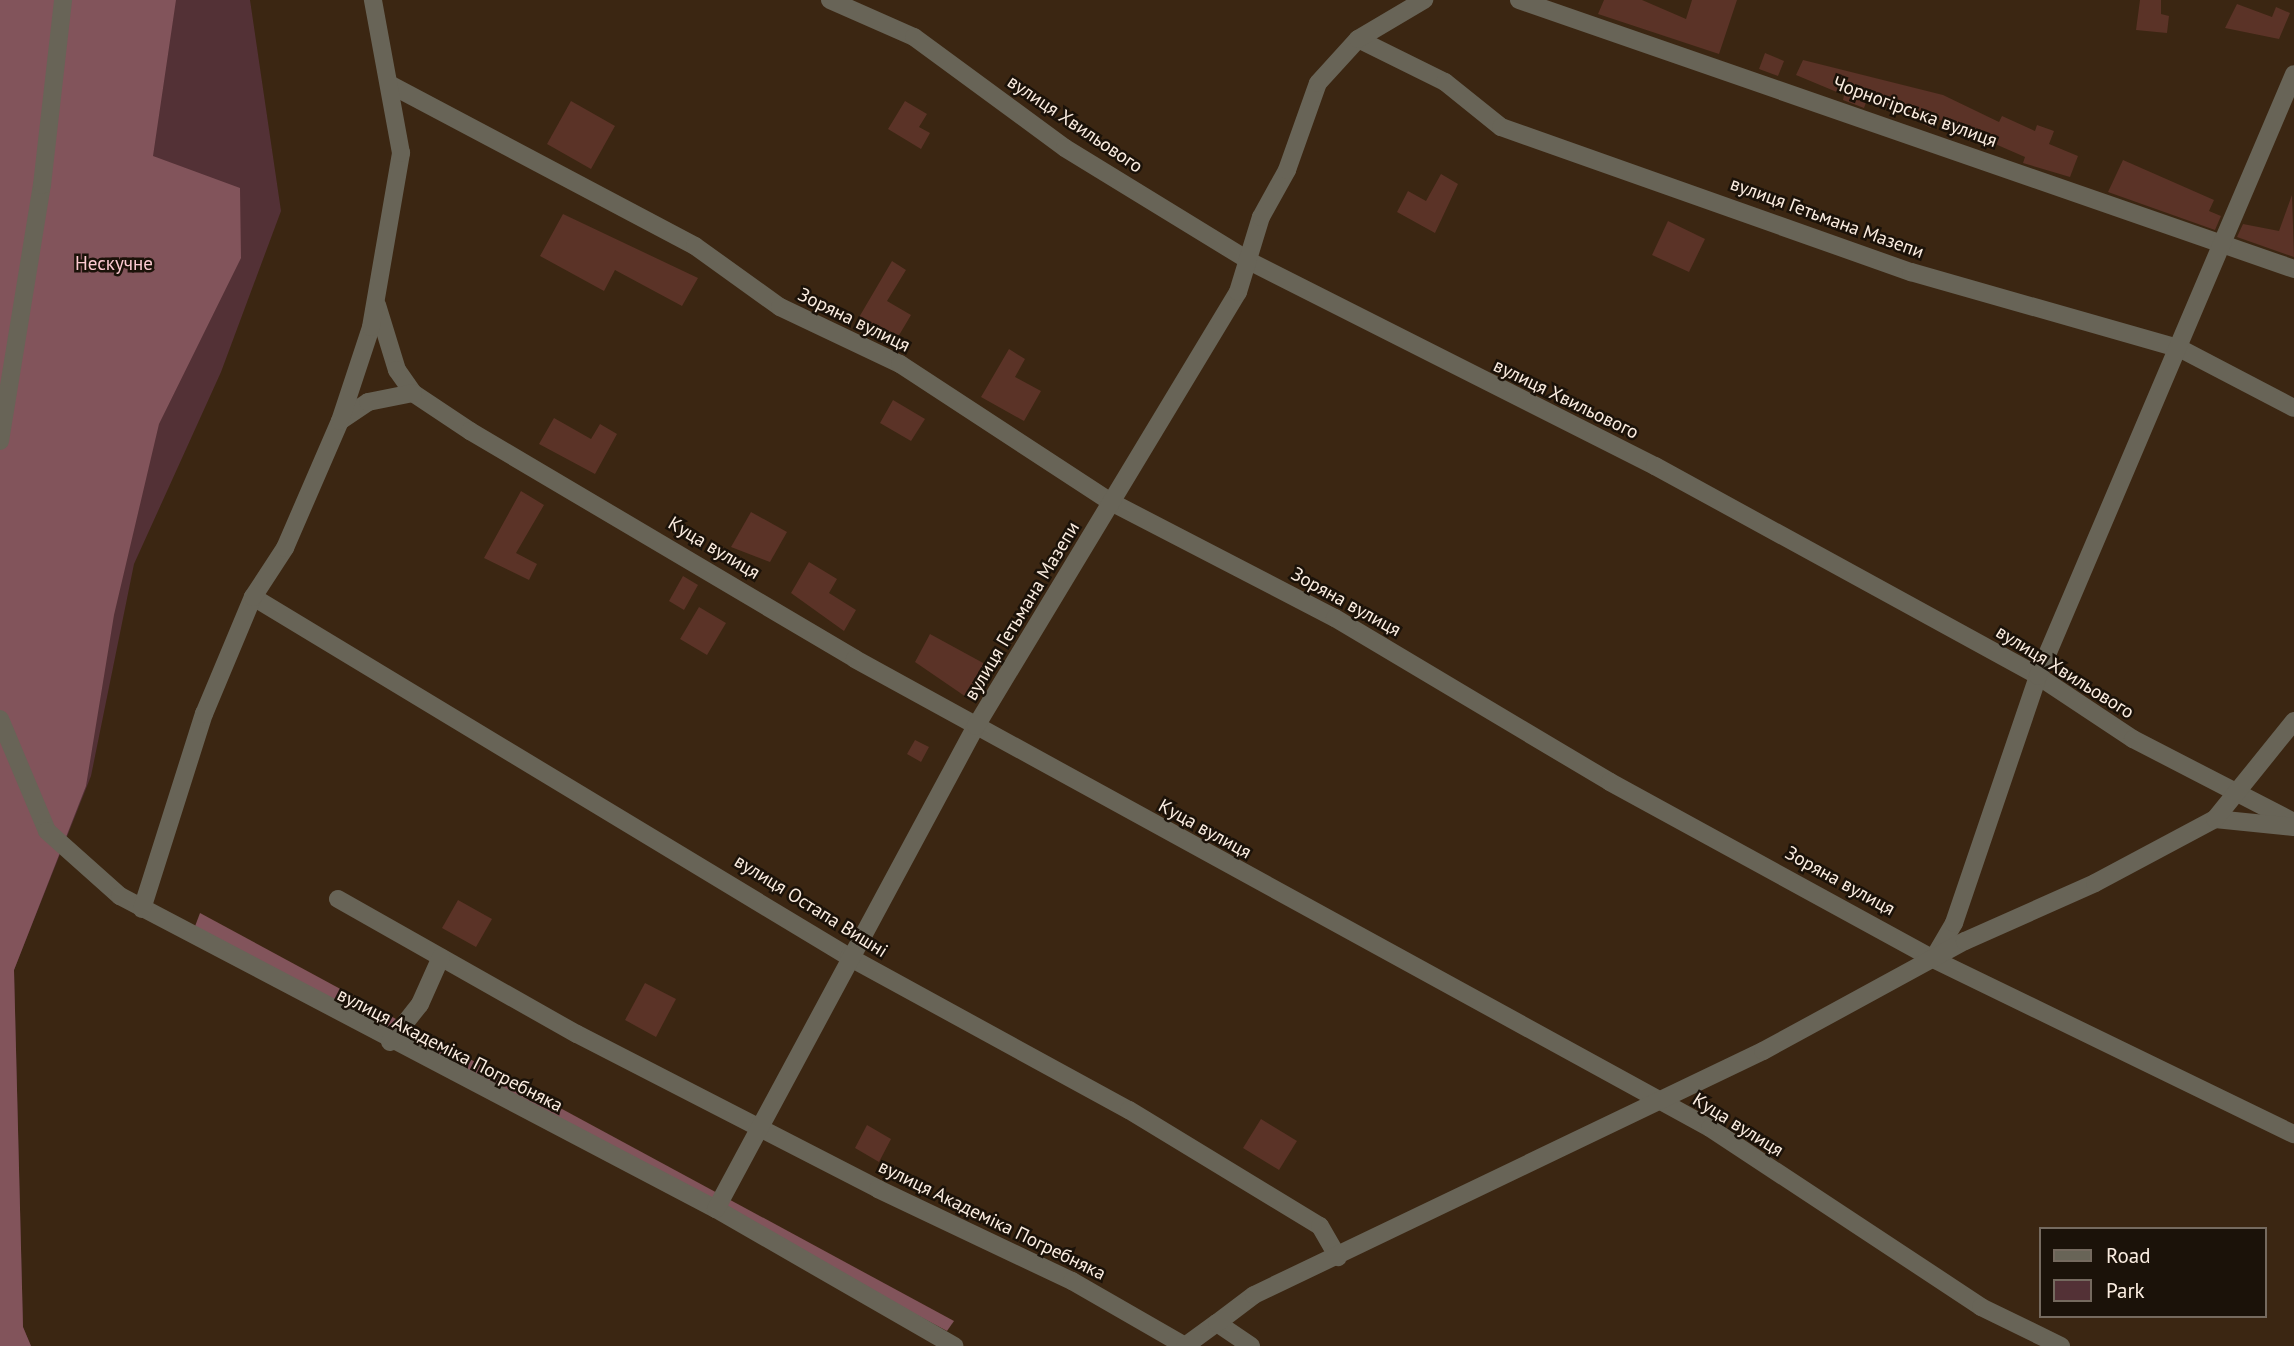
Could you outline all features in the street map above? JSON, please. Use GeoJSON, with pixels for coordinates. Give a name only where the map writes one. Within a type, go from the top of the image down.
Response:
{"type":"FeatureCollection","features":[{"type":"Feature","properties":{"kind":"street"},"geometry":{"type":"LineString","coordinates":[[0,440],[42,185],[63,0]]}},
{"type":"Feature","properties":{"kind":"street"},"geometry":{"type":"LineString","coordinates":[[142,909],[156,877],[180,775],[253,597],[285,548],[340,421],[377,305],[400,185],[391,85],[373,0]]}},
{"type":"Feature","properties":{"kind":"street","name":"вулиця Хвильового"},"geometry":{"type":"LineString","coordinates":[[830,0],[914,37],[1065,148],[1251,262],[1655,466],[2038,676],[2133,739],[2236,788],[2294,824]]}},
{"type":"Feature","properties":{"kind":"street","name":"вулиця Гетьмана Мазепи"},"geometry":{"type":"LineString","coordinates":[[716,1209],[756,1127],[976,726],[1251,262],[1255,232],[1287,170],[1307,102],[1358,39],[1424,0]]}},
{"type":"Feature","properties":{"kind":"street","name":"Чорногірська вулиця"},"geometry":{"type":"LineString","coordinates":[[1519,0],[2294,270]]}},
{"type":"Feature","properties":{"kind":"street","name":"вулиця Гетьмана Мазепи"},"geometry":{"type":"LineString","coordinates":[[1358,39],[1445,82],[1501,127],[1911,272],[2181,349],[2294,408]]}},
{"type":"Feature","properties":{"kind":"street"},"geometry":{"type":"LineString","coordinates":[[1933,959],[1954,923],[2038,676],[2225,246],[2294,74]]}},
{"type":"Feature","properties":{"kind":"street","name":"Зоряна вулиця"},"geometry":{"type":"LineString","coordinates":[[391,85],[695,246],[780,307],[900,364],[1111,502],[1335,618],[1610,782],[1933,959],[2294,1134]]}},
{"type":"Feature","properties":{"kind":"street","name":"Куца вулиця"},"geometry":{"type":"LineString","coordinates":[[377,305],[397,370],[413,393],[976,726],[1653,1101],[1710,1128],[1981,1307],[2061,1346]]}},
{"type":"Feature","properties":{"kind":"street"},"geometry":{"type":"LineString","coordinates":[[340,421],[368,402],[413,393]]}},
{"type":"Feature","properties":{"kind":"street","name":"вулиця Остапа Вишні"},"geometry":{"type":"LineString","coordinates":[[253,597],[743,887],[849,957],[1129,1110],[1309,1219],[1338,1257]]}},
{"type":"Feature","properties":{"kind":"street","name":"вулиця Академіка Погребняка"},"geometry":{"type":"LineString","coordinates":[[0,719],[47,831],[74,861],[142,909],[390,1042],[716,1209],[954,1346]]}},
{"type":"Feature","properties":{"kind":"street"},"geometry":{"type":"LineString","coordinates":[[2215,820],[2236,788],[2294,721]]}},
{"type":"Feature","properties":{"kind":"street"},"geometry":{"type":"LineString","coordinates":[[2215,820],[2294,824]]}},
{"type":"Feature","properties":{"kind":"street","name":"вулиця Академіка Погребняка"},"geometry":{"type":"LineString","coordinates":[[338,899],[756,1127],[1072,1280],[1185,1346],[1254,1295],[1338,1257],[1653,1101],[1763,1051],[1933,959],[2215,820]]}},
{"type":"Feature","properties":{"kind":"street"},"geometry":{"type":"LineString","coordinates":[[390,1042],[420,1004],[441,957]]}},
{"type":"Feature","properties":{"kind":"street"},"geometry":{"type":"LineString","coordinates":[[1217,1322],[1251,1346]]}},
{"type":"Feature","properties":{"kind":"green space","name":"Нескучне"},"geometry":{"type":"Polygon","coordinates":[[[0,0],[250,0],[281,211],[221,372],[134,564],[91,776],[14,970],[23,1327],[31,1346],[0,1346],[0,0]]]}},
{"type":"Feature","properties":{"kind":"green space","name":"Нескучне"},"geometry":{"type":"Polygon","coordinates":[[[0,0],[176,0],[153,156],[240,188],[241,258],[159,424],[114,615],[86,786],[14,970],[23,1327],[31,1346],[0,1346],[0,0]]]}},
{"type":"Feature","properties":{"kind":"green space"},"geometry":{"type":"Polygon","coordinates":[[[200,913],[954,1321],[947,1331],[194,929],[200,913]]]}},
{"type":"Feature","properties":{"kind":"building"},"geometry":{"type":"Polygon","coordinates":[[[1604,0],[1642,0],[1686,19],[1692,0],[1737,0],[1719,54],[1598,14],[1604,0]]]}},
{"type":"Feature","properties":{"kind":"building"},"geometry":{"type":"Polygon","coordinates":[[[2140,0],[2161,0],[2161,14],[2169,16],[2167,33],[2136,30],[2140,0]]]}},
{"type":"Feature","properties":{"kind":"building"},"geometry":{"type":"Polygon","coordinates":[[[2237,4],[2272,17],[2276,7],[2290,13],[2279,39],[2225,28],[2237,4]]]}},
{"type":"Feature","properties":{"kind":"building"},"geometry":{"type":"Polygon","coordinates":[[[1765,53],[1784,61],[1778,76],[1759,69],[1765,53]]]}},
{"type":"Feature","properties":{"kind":"building"},"geometry":{"type":"Polygon","coordinates":[[[1803,60],[1943,95],[1999,122],[2002,116],[2035,131],[2037,125],[2054,131],[2049,144],[2078,156],[2070,177],[2023,163],[2025,157],[1986,140],[1984,146],[1969,140],[1973,132],[1934,118],[1931,128],[1868,97],[1864,108],[1843,100],[1844,95],[1796,75],[1803,60]]]}},
{"type":"Feature","properties":{"kind":"building"},"geometry":{"type":"Polygon","coordinates":[[[571,101],[615,126],[591,169],[547,144],[571,101]]]}},
{"type":"Feature","properties":{"kind":"building"},"geometry":{"type":"Polygon","coordinates":[[[905,101],[927,114],[919,127],[930,133],[921,149],[888,129],[905,101]]]}},
{"type":"Feature","properties":{"kind":"building"},"geometry":{"type":"Polygon","coordinates":[[[2123,160],[2214,200],[2209,211],[2221,216],[2215,230],[2108,192],[2123,160]]]}},
{"type":"Feature","properties":{"kind":"building"},"geometry":{"type":"Polygon","coordinates":[[[1441,174],[1458,184],[1435,233],[1397,212],[1408,191],[1426,201],[1441,174]]]}},
{"type":"Feature","properties":{"kind":"building"},"geometry":{"type":"Polygon","coordinates":[[[2292,195],[2294,257],[2237,237],[2243,224],[2279,231],[2292,195]]]}},
{"type":"Feature","properties":{"kind":"building"},"geometry":{"type":"Polygon","coordinates":[[[563,214],[698,278],[682,306],[615,270],[604,291],[540,256],[563,214]]]}},
{"type":"Feature","properties":{"kind":"building"},"geometry":{"type":"Polygon","coordinates":[[[1668,221],[1705,239],[1689,272],[1652,255],[1668,221]]]}},
{"type":"Feature","properties":{"kind":"building"},"geometry":{"type":"Polygon","coordinates":[[[892,261],[906,270],[887,301],[911,315],[895,342],[858,319],[892,261]]]}},
{"type":"Feature","properties":{"kind":"building"},"geometry":{"type":"Polygon","coordinates":[[[1009,349],[1025,359],[1015,377],[1041,391],[1024,421],[981,397],[1009,349]]]}},
{"type":"Feature","properties":{"kind":"building"},"geometry":{"type":"Polygon","coordinates":[[[893,400],[925,419],[911,441],[880,423],[893,400]]]}},
{"type":"Feature","properties":{"kind":"building"},"geometry":{"type":"Polygon","coordinates":[[[554,418],[591,439],[600,424],[617,434],[595,474],[539,444],[554,418]]]}},
{"type":"Feature","properties":{"kind":"building"},"geometry":{"type":"Polygon","coordinates":[[[521,491],[544,505],[516,553],[537,564],[529,580],[484,558],[521,491]]]}},
{"type":"Feature","properties":{"kind":"building"},"geometry":{"type":"Polygon","coordinates":[[[751,512],[787,532],[770,562],[731,547],[751,512]]]}},
{"type":"Feature","properties":{"kind":"building"},"geometry":{"type":"Polygon","coordinates":[[[809,562],[837,579],[829,593],[856,610],[844,631],[791,593],[809,562]]]}},
{"type":"Feature","properties":{"kind":"building"},"geometry":{"type":"Polygon","coordinates":[[[683,576],[698,585],[684,610],[669,601],[683,576]]]}},
{"type":"Feature","properties":{"kind":"building"},"geometry":{"type":"Polygon","coordinates":[[[699,607],[726,623],[707,655],[680,639],[699,607]]]}},
{"type":"Feature","properties":{"kind":"building"},"geometry":{"type":"Polygon","coordinates":[[[930,634],[985,664],[972,701],[915,662],[930,634]]]}},
{"type":"Feature","properties":{"kind":"building"},"geometry":{"type":"Polygon","coordinates":[[[915,740],[929,747],[921,762],[907,754],[915,740]]]}},
{"type":"Feature","properties":{"kind":"building"},"geometry":{"type":"Polygon","coordinates":[[[458,900],[492,919],[476,947],[442,928],[458,900]]]}},
{"type":"Feature","properties":{"kind":"building"},"geometry":{"type":"Polygon","coordinates":[[[645,983],[676,999],[656,1037],[625,1020],[645,983]]]}},
{"type":"Feature","properties":{"kind":"building"},"geometry":{"type":"Polygon","coordinates":[[[1261,1119],[1297,1141],[1279,1170],[1243,1148],[1261,1119]]]}},
{"type":"Feature","properties":{"kind":"building"},"geometry":{"type":"Polygon","coordinates":[[[867,1125],[891,1139],[879,1162],[855,1148],[867,1125]]]}}]}
